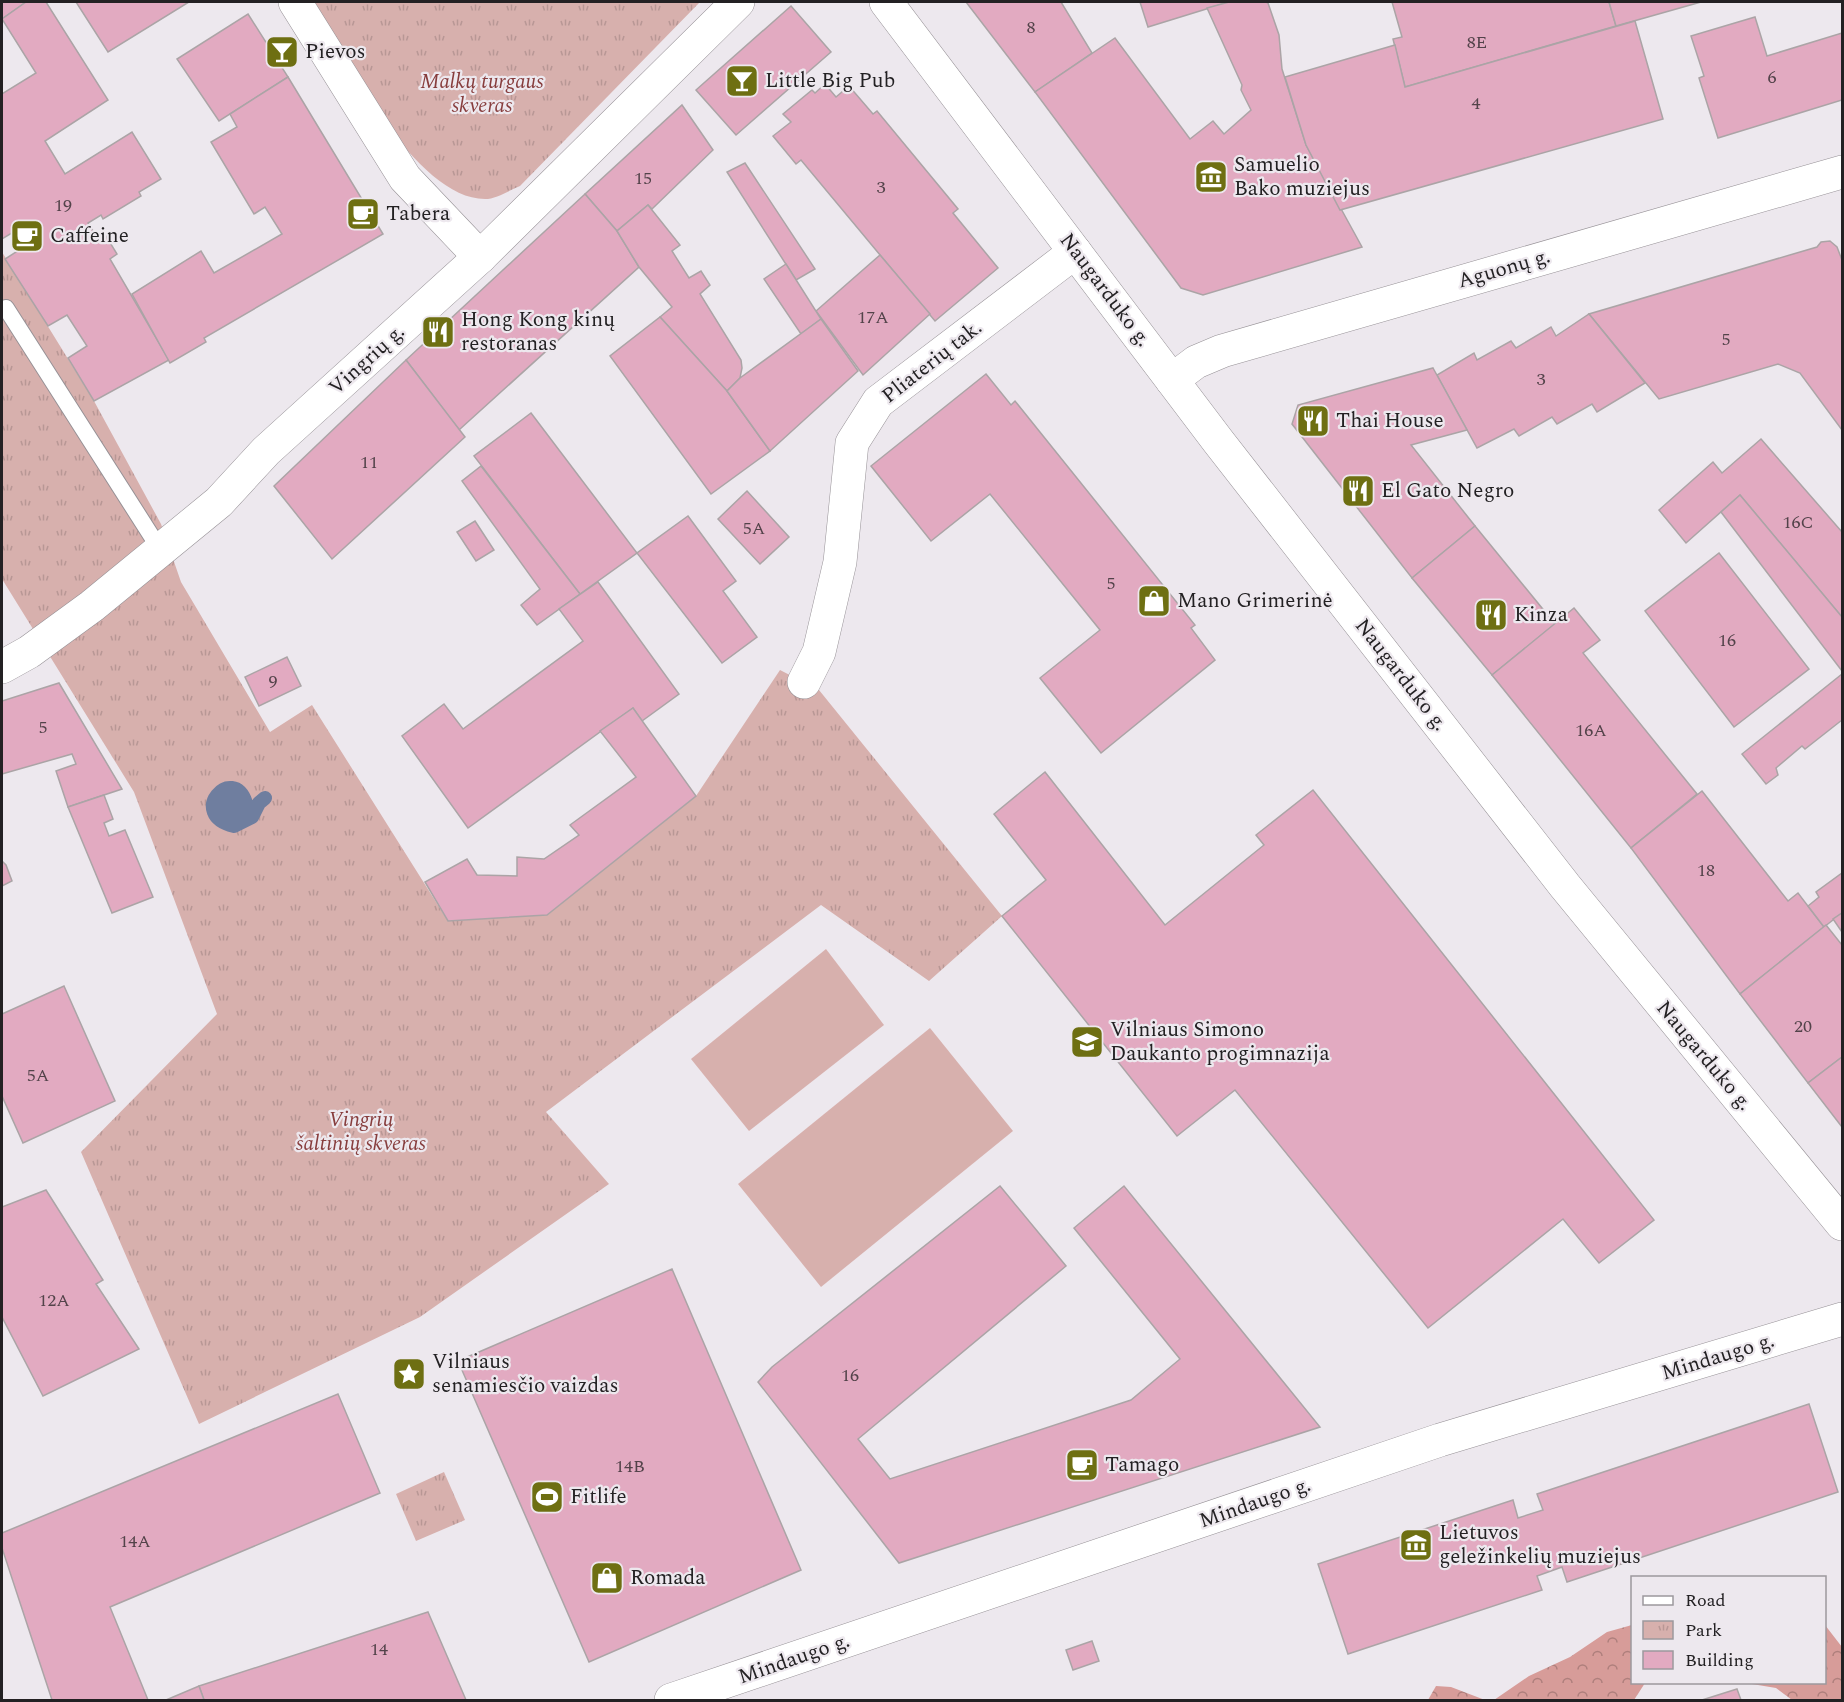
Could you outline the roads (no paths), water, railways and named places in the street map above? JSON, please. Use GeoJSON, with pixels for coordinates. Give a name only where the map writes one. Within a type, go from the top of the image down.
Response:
{"type":"FeatureCollection","features":[{"type":"Feature","properties":{"kind":"main road"},"geometry":{"type":"LineString","coordinates":[[295,2],[405,178],[480,257]]}},
{"type":"Feature","properties":{"kind":"main road","name":"Vingrių g."},"geometry":{"type":"LineString","coordinates":[[2,668],[38,646],[92,606],[219,502],[266,452],[480,257],[738,2]]}},
{"type":"Feature","properties":{"kind":"main road","name":"Naugarduko g."},"geometry":{"type":"LineString","coordinates":[[886,2],[1172,380],[1565,886],[1842,1224]]}},
{"type":"Feature","properties":{"kind":"main road","name":"Aguonų g."},"geometry":{"type":"LineString","coordinates":[[1172,380],[1196,362],[1222,351],[1842,172]]}},
{"type":"Feature","properties":{"kind":"main road","name":"Pliaterių tak."},"geometry":{"type":"LineString","coordinates":[[804,682],[819,652],[840,562],[852,443],[878,402],[1075,252]]}},
{"type":"Feature","properties":{"kind":"main road","name":"Mindaugo g."},"geometry":{"type":"LineString","coordinates":[[671,1701],[1440,1440],[1842,1319]]}},
{"type":"Feature","properties":{"kind":"lane"},"geometry":{"type":"LineString","coordinates":[[2,310],[6,308],[162,551]]}},
{"type":"Feature","properties":{"kind":"waterway"},"geometry":{"type":"LineString","coordinates":[[234,805],[235,800],[231,797],[227,798],[225,806],[229,814],[242,812],[246,803],[240,792],[232,788],[224,790],[217,795],[213,803],[214,812],[220,820],[234,826],[252,817],[259,803],[265,798]]}},
{"type":"Feature","properties":{"kind":"place","name":"Pievos"},"geometry":{"type":"Point","coordinates":[282,52]}},
{"type":"Feature","properties":{"kind":"place","name":"Little Big Pub"},"geometry":{"type":"Point","coordinates":[742,81]}},
{"type":"Feature","properties":{"kind":"place","name":"Samuelio Bako muziejus"},"geometry":{"type":"Point","coordinates":[1211,177]}},
{"type":"Feature","properties":{"kind":"place","name":"Tabera"},"geometry":{"type":"Point","coordinates":[363,214]}},
{"type":"Feature","properties":{"kind":"place","name":"Caffeine"},"geometry":{"type":"Point","coordinates":[27,236]}},
{"type":"Feature","properties":{"kind":"place","name":"Hong Kong kinų restoranas"},"geometry":{"type":"Point","coordinates":[438,332]}},
{"type":"Feature","properties":{"kind":"place","name":"Thai House"},"geometry":{"type":"Point","coordinates":[1313,421]}},
{"type":"Feature","properties":{"kind":"place","name":"El Gato Negro"},"geometry":{"type":"Point","coordinates":[1358,491]}},
{"type":"Feature","properties":{"kind":"place","name":"Mano Grimerinė"},"geometry":{"type":"Point","coordinates":[1154,601]}},
{"type":"Feature","properties":{"kind":"place","name":"Kinza"},"geometry":{"type":"Point","coordinates":[1491,615]}},
{"type":"Feature","properties":{"kind":"place","name":"Vilniaus Simono Daukanto progimnazija"},"geometry":{"type":"Point","coordinates":[1087,1042]}},
{"type":"Feature","properties":{"kind":"place","name":"Vilniaus senamiesčio vaizdas"},"geometry":{"type":"Point","coordinates":[409,1374]}},
{"type":"Feature","properties":{"kind":"place","name":"Tamago"},"geometry":{"type":"Point","coordinates":[1082,1465]}},
{"type":"Feature","properties":{"kind":"place","name":"Fitlife"},"geometry":{"type":"Point","coordinates":[547,1497]}},
{"type":"Feature","properties":{"kind":"place","name":"Lietuvos geležinkelių muziejus"},"geometry":{"type":"Point","coordinates":[1416,1545]}},
{"type":"Feature","properties":{"kind":"place","name":"Romada"},"geometry":{"type":"Point","coordinates":[607,1578]}},
{"type":"Feature","properties":{"kind":"park label","name":"Malkų turgaus skveras"},"geometry":{"type":"Point","coordinates":[482,94]}},
{"type":"Feature","properties":{"kind":"park label","name":"Vingrių šaltinių skveras"},"geometry":{"type":"Point","coordinates":[361,1132]}}]}
